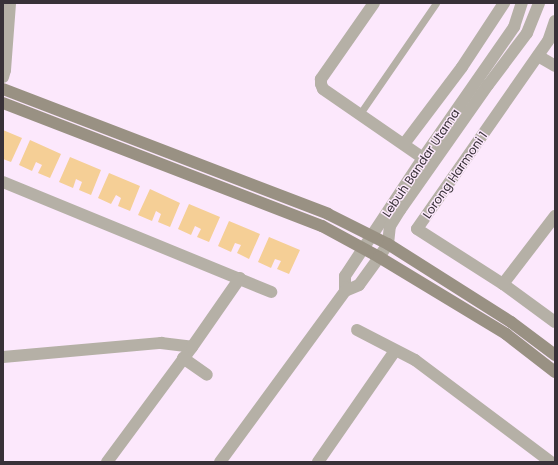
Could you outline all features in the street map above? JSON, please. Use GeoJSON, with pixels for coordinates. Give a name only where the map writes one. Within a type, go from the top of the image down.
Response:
{"type":"FeatureCollection","features":[{"type":"Feature","properties":{"kind":"street"},"geometry":{"type":"LineString","coordinates":[[374,3],[321,79],[323,89],[423,158]]}},
{"type":"Feature","properties":{"kind":"street"},"geometry":{"type":"LineString","coordinates":[[404,144],[462,67],[504,3]]}},
{"type":"Feature","properties":{"kind":"street","name":"Lebuh Bandar Utama"},"geometry":{"type":"LineString","coordinates":[[522,3],[514,27],[484,81],[390,226],[388,244],[359,285],[345,291],[345,276],[423,158],[484,81],[527,33],[539,3]]}},
{"type":"Feature","properties":{"kind":"street"},"geometry":{"type":"LineString","coordinates":[[3,77],[6,70],[8,4]]}},
{"type":"Feature","properties":{"kind":"street","name":"Lorong Harmoni 1"},"geometry":{"type":"LineString","coordinates":[[555,20],[548,41],[417,229],[503,284],[555,322]]}},
{"type":"Feature","properties":{"kind":"street"},"geometry":{"type":"LineString","coordinates":[[538,56],[555,66]]}},
{"type":"Feature","properties":{"kind":"street"},"geometry":{"type":"LineString","coordinates":[[3,89],[328,214],[388,244],[511,322],[555,355]]}},
{"type":"Feature","properties":{"kind":"street"},"geometry":{"type":"LineString","coordinates":[[3,103],[322,226],[379,258],[506,334],[555,372]]}},
{"type":"Feature","properties":{"kind":"street"},"geometry":{"type":"LineString","coordinates":[[3,182],[272,292]]}},
{"type":"Feature","properties":{"kind":"street"},"geometry":{"type":"LineString","coordinates":[[503,284],[555,216]]}},
{"type":"Feature","properties":{"kind":"street"},"geometry":{"type":"LineString","coordinates":[[107,462],[192,347],[240,278]]}},
{"type":"Feature","properties":{"kind":"street"},"geometry":{"type":"LineString","coordinates":[[220,462],[345,291]]}},
{"type":"Feature","properties":{"kind":"street"},"geometry":{"type":"LineString","coordinates":[[357,330],[415,360],[551,462]]}},
{"type":"Feature","properties":{"kind":"street"},"geometry":{"type":"LineString","coordinates":[[3,357],[161,343],[192,347]]}},
{"type":"Feature","properties":{"kind":"street"},"geometry":{"type":"LineString","coordinates":[[318,462],[395,351]]}},
{"type":"Feature","properties":{"kind":"street"},"geometry":{"type":"LineString","coordinates":[[183,358],[208,375]]}},
{"type":"Feature","properties":{"kind":"lane"},"geometry":{"type":"LineString","coordinates":[[359,115],[436,3]]}},
{"type":"Feature","properties":{"kind":"building"},"geometry":{"type":"Polygon","coordinates":[[[3,130],[22,138],[11,162],[3,159],[3,130]]]}},
{"type":"Feature","properties":{"kind":"building"},"geometry":{"type":"Polygon","coordinates":[[[30,140],[61,154],[50,178],[38,173],[42,165],[36,162],[32,171],[19,165],[30,140]]]}},
{"type":"Feature","properties":{"kind":"building"},"geometry":{"type":"Polygon","coordinates":[[[70,157],[101,170],[91,195],[79,190],[82,182],[76,179],[73,188],[59,182],[70,157]]]}},
{"type":"Feature","properties":{"kind":"building"},"geometry":{"type":"Polygon","coordinates":[[[109,173],[140,186],[130,211],[118,206],[121,198],[116,195],[111,204],[98,198],[109,173]]]}},
{"type":"Feature","properties":{"kind":"building"},"geometry":{"type":"Polygon","coordinates":[[[150,189],[180,203],[170,227],[158,222],[161,214],[156,211],[152,221],[138,215],[150,189]]]}},
{"type":"Feature","properties":{"kind":"building"},"geometry":{"type":"Polygon","coordinates":[[[189,204],[220,217],[209,242],[197,237],[201,229],[195,226],[191,235],[178,229],[189,204]]]}},
{"type":"Feature","properties":{"kind":"building"},"geometry":{"type":"Polygon","coordinates":[[[229,221],[260,234],[249,259],[237,253],[241,245],[235,243],[231,252],[218,246],[229,221]]]}},
{"type":"Feature","properties":{"kind":"building"},"geometry":{"type":"Polygon","coordinates":[[[269,237],[300,250],[289,274],[277,269],[281,261],[275,259],[271,268],[258,262],[269,237]]]}}]}
